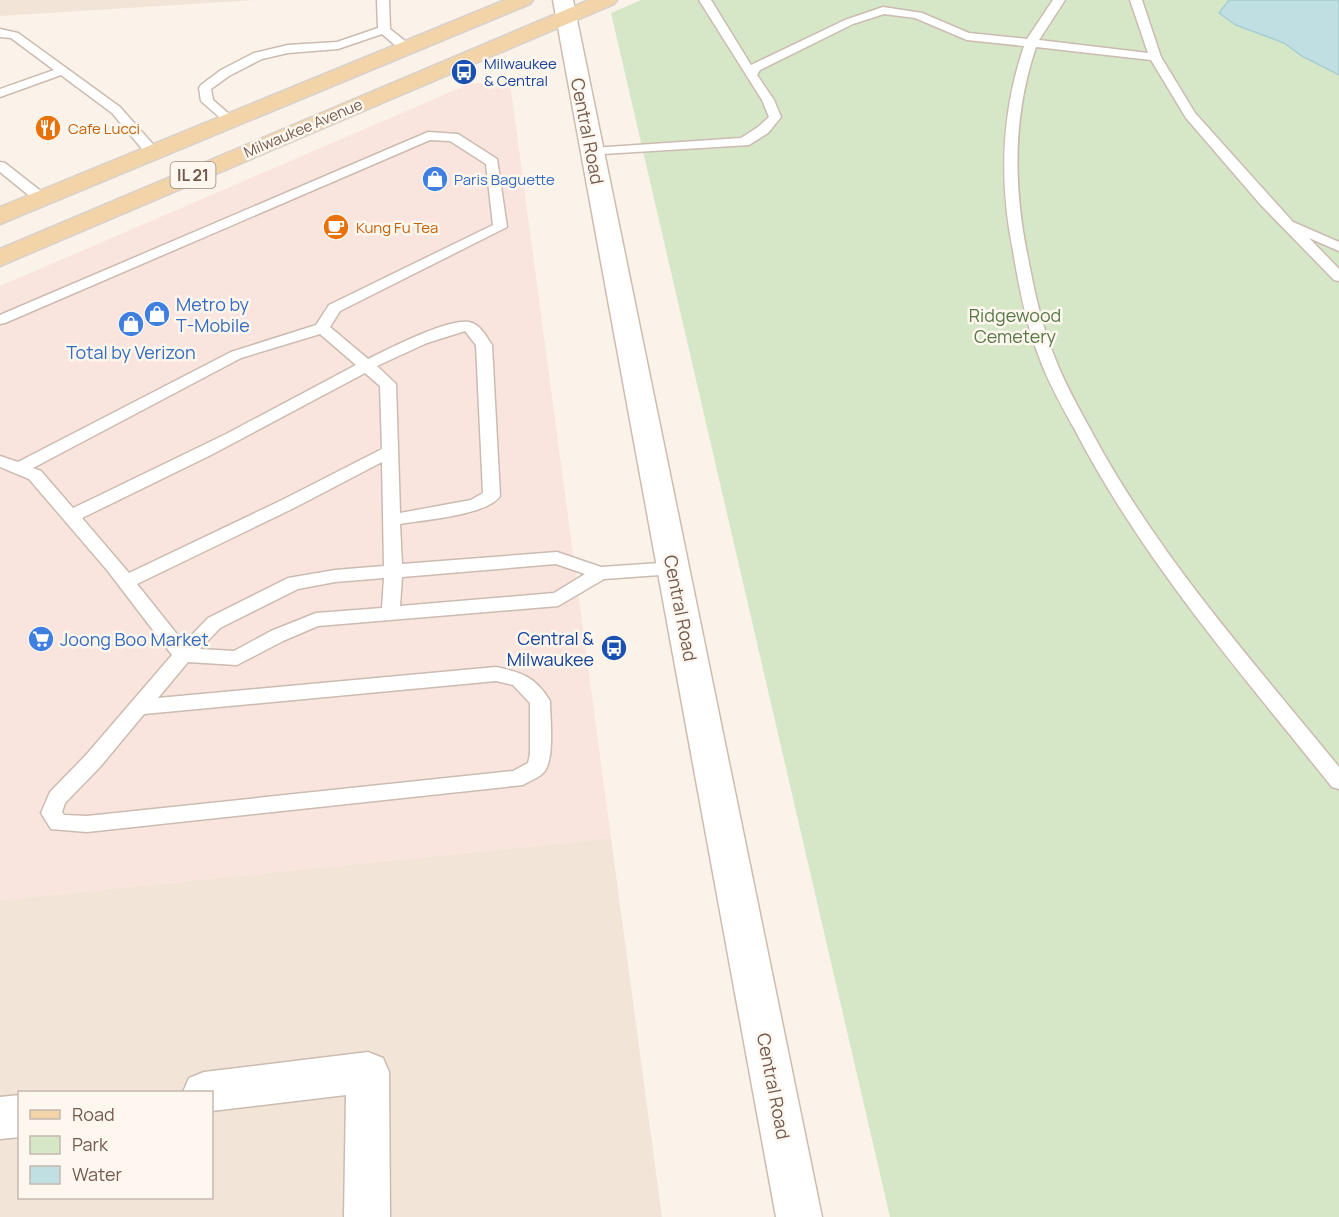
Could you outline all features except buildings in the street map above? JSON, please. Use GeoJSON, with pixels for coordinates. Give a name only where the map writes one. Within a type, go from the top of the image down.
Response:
{"type":"FeatureCollection","features":[{"type":"Feature","properties":{"kind":"main road","name":"Milwaukee Avenue"},"geometry":{"type":"LineString","coordinates":[[0,216],[523,0]]}},
{"type":"Feature","properties":{"kind":"main road","name":"Milwaukee Avenue"},"geometry":{"type":"LineString","coordinates":[[0,258],[565,9],[607,0]]}},
{"type":"Feature","properties":{"kind":"main road","name":"Central Road"},"geometry":{"type":"LineString","coordinates":[[565,9],[799,1217]]}},
{"type":"Feature","properties":{"kind":"main road"},"geometry":{"type":"LineString","coordinates":[[0,228],[57,204],[97,176]]}},
{"type":"Feature","properties":{"kind":"main road"},"geometry":{"type":"LineString","coordinates":[[212,1091],[368,1072],[367,1217]]}},
{"type":"Feature","properties":{"kind":"main road"},"geometry":{"type":"LineString","coordinates":[[0,1118],[18,1116]]}},
{"type":"Feature","properties":{"kind":"lane"},"geometry":{"type":"LineString","coordinates":[[383,0],[384,30],[406,48]]}},
{"type":"Feature","properties":{"kind":"lane"},"geometry":{"type":"LineString","coordinates":[[592,152],[744,142],[763,130],[775,117],[768,100],[705,0]]}},
{"type":"Feature","properties":{"kind":"lane"},"geometry":{"type":"LineString","coordinates":[[1059,0],[1031,44],[1021,75],[1013,115],[1009,159],[1012,211],[1025,280],[1045,353],[1080,426],[1120,497],[1185,590],[1339,781]]}},
{"type":"Feature","properties":{"kind":"lane"},"geometry":{"type":"LineString","coordinates":[[1136,0],[1155,57],[1190,115],[1226,159],[1339,277]]}},
{"type":"Feature","properties":{"kind":"lane"},"geometry":{"type":"LineString","coordinates":[[751,75],[755,68],[786,52],[849,22],[883,10],[918,15],[967,36],[1155,57]]}},
{"type":"Feature","properties":{"kind":"lane"},"geometry":{"type":"LineString","coordinates":[[231,121],[207,101],[205,88],[225,73],[258,56],[288,49],[338,45],[384,30]]}},
{"type":"Feature","properties":{"kind":"lane"},"geometry":{"type":"LineString","coordinates":[[0,33],[14,35],[116,110],[153,153]]}},
{"type":"Feature","properties":{"kind":"lane"},"geometry":{"type":"LineString","coordinates":[[0,93],[63,71]]}},
{"type":"Feature","properties":{"kind":"lane"},"geometry":{"type":"LineString","coordinates":[[0,320],[429,136],[453,137],[492,162],[500,227],[334,308],[322,328],[236,355],[19,468]]}},
{"type":"Feature","properties":{"kind":"lane"},"geometry":{"type":"LineString","coordinates":[[0,166],[42,199]]}},
{"type":"Feature","properties":{"kind":"lane"},"geometry":{"type":"LineString","coordinates":[[1284,221],[1339,247]]}},
{"type":"Feature","properties":{"kind":"lane"},"geometry":{"type":"LineString","coordinates":[[71,516],[195,459],[367,366],[443,330],[467,326],[474,330],[484,345],[492,496],[475,506],[392,520]]}},
{"type":"Feature","properties":{"kind":"lane"},"geometry":{"type":"LineString","coordinates":[[322,328],[388,384],[392,614]]}},
{"type":"Feature","properties":{"kind":"lane"},"geometry":{"type":"LineString","coordinates":[[126,582],[288,504],[390,451]]}},
{"type":"Feature","properties":{"kind":"lane"},"geometry":{"type":"LineString","coordinates":[[0,461],[35,475],[126,582],[183,655],[237,658],[277,636],[316,620],[558,599],[600,573]]}},
{"type":"Feature","properties":{"kind":"lane"},"geometry":{"type":"LineString","coordinates":[[138,708],[496,674],[519,679],[540,701],[540,754],[536,768],[516,779],[87,824],[58,823],[51,813],[57,798],[93,761],[138,708],[183,655],[214,623],[294,583],[335,576],[557,558],[600,573],[674,568]]}},
{"type":"Feature","properties":{"kind":"shaded area"},"geometry":{"type":"Polygon","coordinates":[[[0,0],[256,0],[0,16],[0,0]]]}},
{"type":"Feature","properties":{"kind":"shaded area"},"geometry":{"type":"Polygon","coordinates":[[[510,82],[611,838],[0,900],[0,286],[469,84],[510,82]]]}},
{"type":"Feature","properties":{"kind":"shaded area"},"geometry":{"type":"Polygon","coordinates":[[[611,838],[662,1217],[0,1217],[0,900],[611,838]]]}},
{"type":"Feature","properties":{"kind":"green space","name":"Ridgewood Cemetery"},"geometry":{"type":"Polygon","coordinates":[[[641,0],[1339,0],[1339,1217],[890,1217],[611,13],[641,0]]]}},
{"type":"Feature","properties":{"kind":"water"},"geometry":{"type":"Polygon","coordinates":[[[1229,0],[1339,0],[1339,75],[1302,56],[1284,43],[1236,25],[1219,13],[1229,0]]]}},
{"type":"Feature","properties":{"kind":"place","name":"Milwaukee & Central"},"geometry":{"type":"Point","coordinates":[464,72]}},
{"type":"Feature","properties":{"kind":"place","name":"Cafe Lucci"},"geometry":{"type":"Point","coordinates":[48,128]}},
{"type":"Feature","properties":{"kind":"place","name":"Paris Baguette"},"geometry":{"type":"Point","coordinates":[435,179]}},
{"type":"Feature","properties":{"kind":"place","name":"Kung Fu Tea"},"geometry":{"type":"Point","coordinates":[336,227]}},
{"type":"Feature","properties":{"kind":"place","name":"Metro by T-Mobile"},"geometry":{"type":"Point","coordinates":[157,314]}},
{"type":"Feature","properties":{"kind":"place","name":"Total by Verizon"},"geometry":{"type":"Point","coordinates":[131,324]}},
{"type":"Feature","properties":{"kind":"place","name":"Joong Boo Market"},"geometry":{"type":"Point","coordinates":[41,639]}},
{"type":"Feature","properties":{"kind":"place","name":"Central & Milwaukee"},"geometry":{"type":"Point","coordinates":[614,648]}}]}
